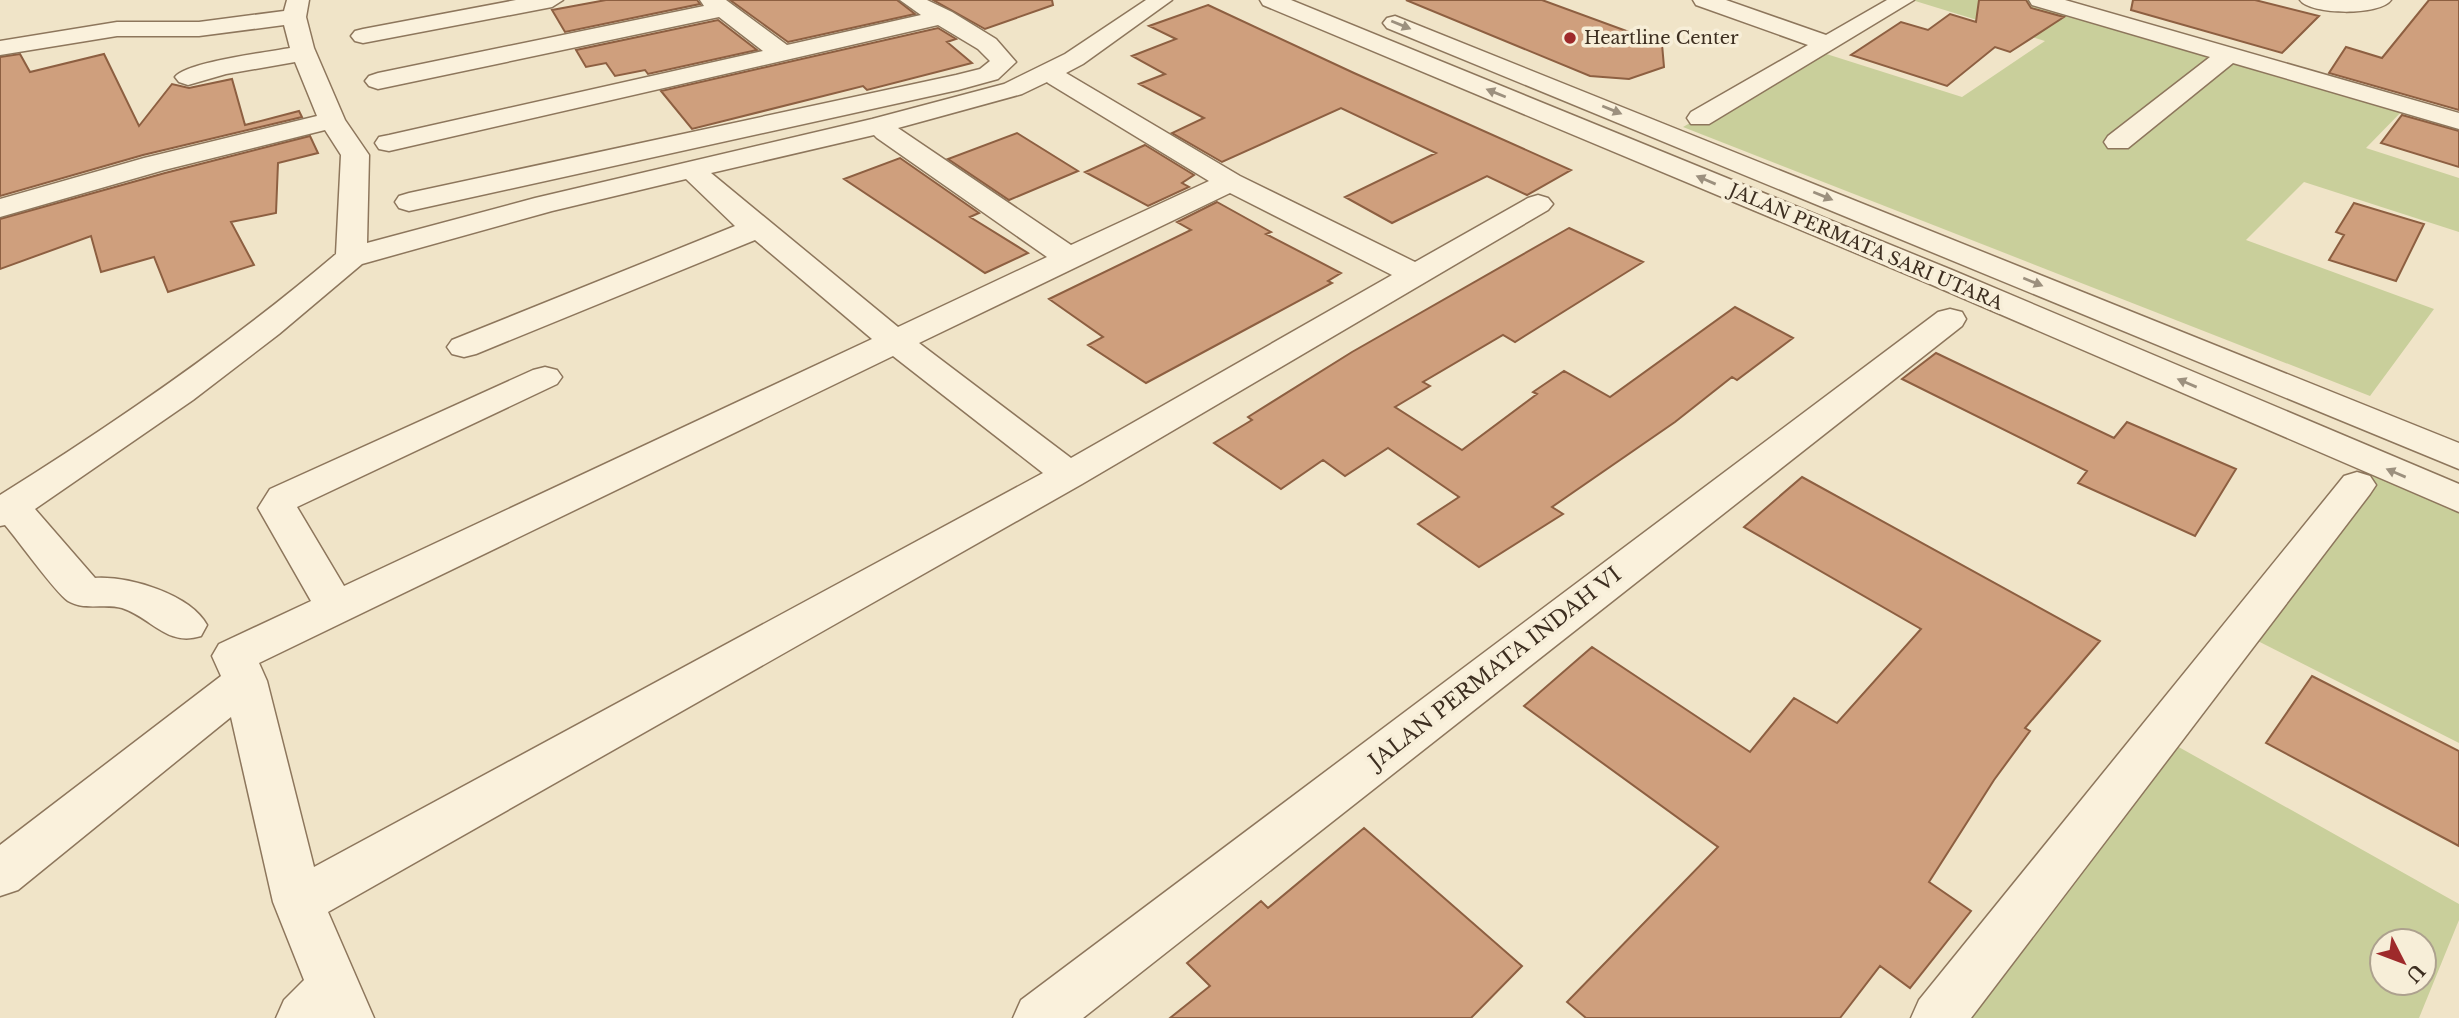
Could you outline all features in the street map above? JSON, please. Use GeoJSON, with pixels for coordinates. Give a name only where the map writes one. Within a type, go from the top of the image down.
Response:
{"type":"FeatureCollection","features":[{"type":"Feature","properties":{"kind":"street"},"geometry":{"type":"LineString","coordinates":[[363,36],[552,0]]}},
{"type":"Feature","properties":{"kind":"street"},"geometry":{"type":"LineString","coordinates":[[409,202],[958,82],[989,74],[1004,62],[987,44],[911,0]]}},
{"type":"Feature","properties":{"kind":"street"},"geometry":{"type":"LineString","coordinates":[[186,625],[144,600],[113,592],[91,594],[82,590],[5,510],[256,336],[351,257],[545,204],[877,126],[1013,89],[1074,59],[1161,0]]}},
{"type":"Feature","properties":{"kind":"street","name":"JALAN PERMATA SARI UTARA"},"geometry":{"type":"LineString","coordinates":[[1275,0],[2459,499]]}},
{"type":"Feature","properties":{"kind":"street","name":"JALAN PERMATA SARI UTARA"},"geometry":{"type":"LineString","coordinates":[[1337,0],[1666,131],[2459,457]]}},
{"type":"Feature","properties":{"kind":"street"},"geometry":{"type":"LineString","coordinates":[[1704,0],[1829,44]]}},
{"type":"Feature","properties":{"kind":"street"},"geometry":{"type":"LineString","coordinates":[[1700,118],[1903,0]]}},
{"type":"Feature","properties":{"kind":"street"},"geometry":{"type":"LineString","coordinates":[[2040,0],[2459,121]]}},
{"type":"Feature","properties":{"kind":"street"},"geometry":{"type":"LineString","coordinates":[[2317,1],[2363,6],[2380,0]]}},
{"type":"Feature","properties":{"kind":"street"},"geometry":{"type":"LineString","coordinates":[[378,80],[717,5],[784,55]]}},
{"type":"Feature","properties":{"kind":"street"},"geometry":{"type":"LineString","coordinates":[[0,48],[117,29],[207,28],[296,9],[304,53],[332,120],[355,155],[351,257]]}},
{"type":"Feature","properties":{"kind":"street"},"geometry":{"type":"LineString","coordinates":[[389,144],[944,17]]}},
{"type":"Feature","properties":{"kind":"street"},"geometry":{"type":"LineString","coordinates":[[188,77],[223,67],[304,53]]}},
{"type":"Feature","properties":{"kind":"street"},"geometry":{"type":"LineString","coordinates":[[2118,142],[2229,54]]}},
{"type":"Feature","properties":{"kind":"street"},"geometry":{"type":"LineString","coordinates":[[1057,78],[1230,182],[1414,274]]}},
{"type":"Feature","properties":{"kind":"street"},"geometry":{"type":"LineString","coordinates":[[0,208],[154,164],[332,120]]}},
{"type":"Feature","properties":{"kind":"street"},"geometry":{"type":"LineString","coordinates":[[1632,149],[1666,131]]}},
{"type":"Feature","properties":{"kind":"street"},"geometry":{"type":"LineString","coordinates":[[886,132],[1072,258]]}},
{"type":"Feature","properties":{"kind":"street"},"geometry":{"type":"LineString","coordinates":[[699,178],[759,231],[769,236],[896,342],[1069,475]]}},
{"type":"Feature","properties":{"kind":"street"},"geometry":{"type":"LineString","coordinates":[[328,1008],[298,902],[245,681],[234,656],[1230,182]]}},
{"type":"Feature","properties":{"kind":"street"},"geometry":{"type":"LineString","coordinates":[[298,902],[1069,475],[1538,204]]}},
{"type":"Feature","properties":{"kind":"street"},"geometry":{"type":"LineString","coordinates":[[464,347],[742,233],[759,231]]}},
{"type":"Feature","properties":{"kind":"street","name":"JALAN PERMATA INDAH VI"},"geometry":{"type":"LineString","coordinates":[[1040,1018],[1950,319]]}},
{"type":"Feature","properties":{"kind":"street"},"geometry":{"type":"LineString","coordinates":[[336,608],[277,508],[283,498],[545,377]]}},
{"type":"Feature","properties":{"kind":"street"},"geometry":{"type":"LineString","coordinates":[[1938,1018],[2357,485]]}},
{"type":"Feature","properties":{"kind":"street"},"geometry":{"type":"LineString","coordinates":[[0,874],[245,681]]}},
{"type":"Feature","properties":{"kind":"green space"},"geometry":{"type":"Polygon","coordinates":[[[1912,0],[2040,0],[2407,106],[2366,148],[2459,178],[2459,232],[2304,182],[2246,240],[2434,309],[2370,396],[1683,127],[1817,51],[1962,97],[2045,41],[1912,0]]]}},
{"type":"Feature","properties":{"kind":"green space"},"geometry":{"type":"Polygon","coordinates":[[[2374,463],[2459,499],[2459,743],[2242,633],[2374,463]]]}},
{"type":"Feature","properties":{"kind":"green space"},"geometry":{"type":"Polygon","coordinates":[[[2159,736],[2459,904],[2459,920],[2438,971],[2438,927],[2368,927],[2368,997],[2428,997],[2419,1018],[1938,1018],[2159,736]]]}},
{"type":"Feature","properties":{"kind":"building"},"geometry":{"type":"Polygon","coordinates":[[[606,0],[697,0],[700,4],[565,32],[552,10],[606,0]]]}},
{"type":"Feature","properties":{"kind":"building"},"geometry":{"type":"Polygon","coordinates":[[[730,0],[897,0],[915,14],[788,42],[730,0]]]}},
{"type":"Feature","properties":{"kind":"building"},"geometry":{"type":"Polygon","coordinates":[[[933,0],[1052,0],[1053,5],[985,29],[933,0]]]}},
{"type":"Feature","properties":{"kind":"building","name":"Heartline Center"},"geometry":{"type":"Polygon","coordinates":[[[1406,0],[1542,0],[1662,44],[1664,67],[1629,79],[1590,76],[1406,0]]]}},
{"type":"Feature","properties":{"kind":"building"},"geometry":{"type":"Polygon","coordinates":[[[1979,0],[2026,0],[2031,8],[2064,17],[2010,52],[1995,47],[1947,86],[1851,55],[1901,22],[1928,30],[1950,14],[1976,22],[1979,0]]]}},
{"type":"Feature","properties":{"kind":"building"},"geometry":{"type":"Polygon","coordinates":[[[2133,0],[2255,0],[2319,16],[2282,53],[2131,10],[2133,0]]]}},
{"type":"Feature","properties":{"kind":"building"},"geometry":{"type":"Polygon","coordinates":[[[2429,0],[2459,0],[2459,110],[2329,73],[2346,47],[2382,58],[2429,0]]]}},
{"type":"Feature","properties":{"kind":"building"},"geometry":{"type":"Polygon","coordinates":[[[1208,5],[1571,170],[1527,195],[1487,176],[1392,223],[1345,197],[1436,153],[1341,108],[1222,162],[1172,133],[1204,118],[1139,84],[1165,74],[1132,56],[1176,39],[1149,26],[1208,5]]]}},
{"type":"Feature","properties":{"kind":"building"},"geometry":{"type":"Polygon","coordinates":[[[718,20],[757,50],[648,74],[645,70],[615,76],[606,63],[586,67],[576,50],[718,20]]]}},
{"type":"Feature","properties":{"kind":"building"},"geometry":{"type":"Polygon","coordinates":[[[938,28],[956,39],[947,42],[972,63],[867,90],[863,86],[692,129],[661,91],[938,28]]]}},
{"type":"Feature","properties":{"kind":"building"},"geometry":{"type":"Polygon","coordinates":[[[20,54],[30,72],[104,54],[139,126],[172,84],[189,88],[232,79],[245,125],[299,111],[302,117],[143,155],[0,196],[0,57],[20,54]]]}},
{"type":"Feature","properties":{"kind":"building"},"geometry":{"type":"Polygon","coordinates":[[[2402,115],[2459,131],[2459,167],[2381,143],[2402,115]]]}},
{"type":"Feature","properties":{"kind":"building"},"geometry":{"type":"Polygon","coordinates":[[[1017,133],[1078,171],[1009,200],[948,159],[1017,133]]]}},
{"type":"Feature","properties":{"kind":"building"},"geometry":{"type":"Polygon","coordinates":[[[310,136],[318,153],[278,163],[276,213],[231,222],[254,265],[168,292],[154,257],[101,272],[91,236],[0,269],[0,219],[310,136]]]}},
{"type":"Feature","properties":{"kind":"building"},"geometry":{"type":"Polygon","coordinates":[[[1145,145],[1194,175],[1182,183],[1189,187],[1148,206],[1085,172],[1145,145]]]}},
{"type":"Feature","properties":{"kind":"building"},"geometry":{"type":"Polygon","coordinates":[[[900,158],[979,213],[970,217],[1028,253],[985,273],[844,179],[900,158]]]}},
{"type":"Feature","properties":{"kind":"building"},"geometry":{"type":"Polygon","coordinates":[[[1217,202],[1271,232],[1266,234],[1341,273],[1328,281],[1332,283],[1146,383],[1088,345],[1103,337],[1049,299],[1191,230],[1177,222],[1217,202]]]}},
{"type":"Feature","properties":{"kind":"building"},"geometry":{"type":"Polygon","coordinates":[[[2354,203],[2424,224],[2396,281],[2329,260],[2344,235],[2336,232],[2354,203]]]}},
{"type":"Feature","properties":{"kind":"building"},"geometry":{"type":"Polygon","coordinates":[[[1569,228],[1643,262],[1515,342],[1503,335],[1423,382],[1430,386],[1395,407],[1462,450],[1537,394],[1533,392],[1564,371],[1610,397],[1735,307],[1793,338],[1737,380],[1732,377],[1675,422],[1552,507],[1563,514],[1479,567],[1418,524],[1459,497],[1388,448],[1345,476],[1323,460],[1281,489],[1214,443],[1252,420],[1248,417],[1352,352],[1569,228]]]}},
{"type":"Feature","properties":{"kind":"building"},"geometry":{"type":"Polygon","coordinates":[[[1936,353],[2114,438],[2127,422],[2236,469],[2195,536],[2078,483],[2087,471],[1902,379],[1936,353]]]}},
{"type":"Feature","properties":{"kind":"building"},"geometry":{"type":"Polygon","coordinates":[[[1802,477],[2100,641],[2025,728],[2030,731],[1994,780],[1929,882],[1971,911],[1910,988],[1880,966],[1840,1018],[1586,1018],[1567,1002],[1718,847],[1524,706],[1592,647],[1750,752],[1794,698],[1837,723],[1921,629],[1744,527],[1802,477]]]}},
{"type":"Feature","properties":{"kind":"building"},"geometry":{"type":"Polygon","coordinates":[[[2312,676],[2459,751],[2459,846],[2266,743],[2312,676]]]}},
{"type":"Feature","properties":{"kind":"building"},"geometry":{"type":"Polygon","coordinates":[[[1364,828],[1522,966],[1471,1018],[1170,1018],[1210,986],[1187,963],[1261,901],[1268,908],[1364,828]]]}},
{"type":"Feature","properties":{"kind":"place","name":"Heartline Center"},"geometry":{"type":"Point","coordinates":[1570,38]}}]}
